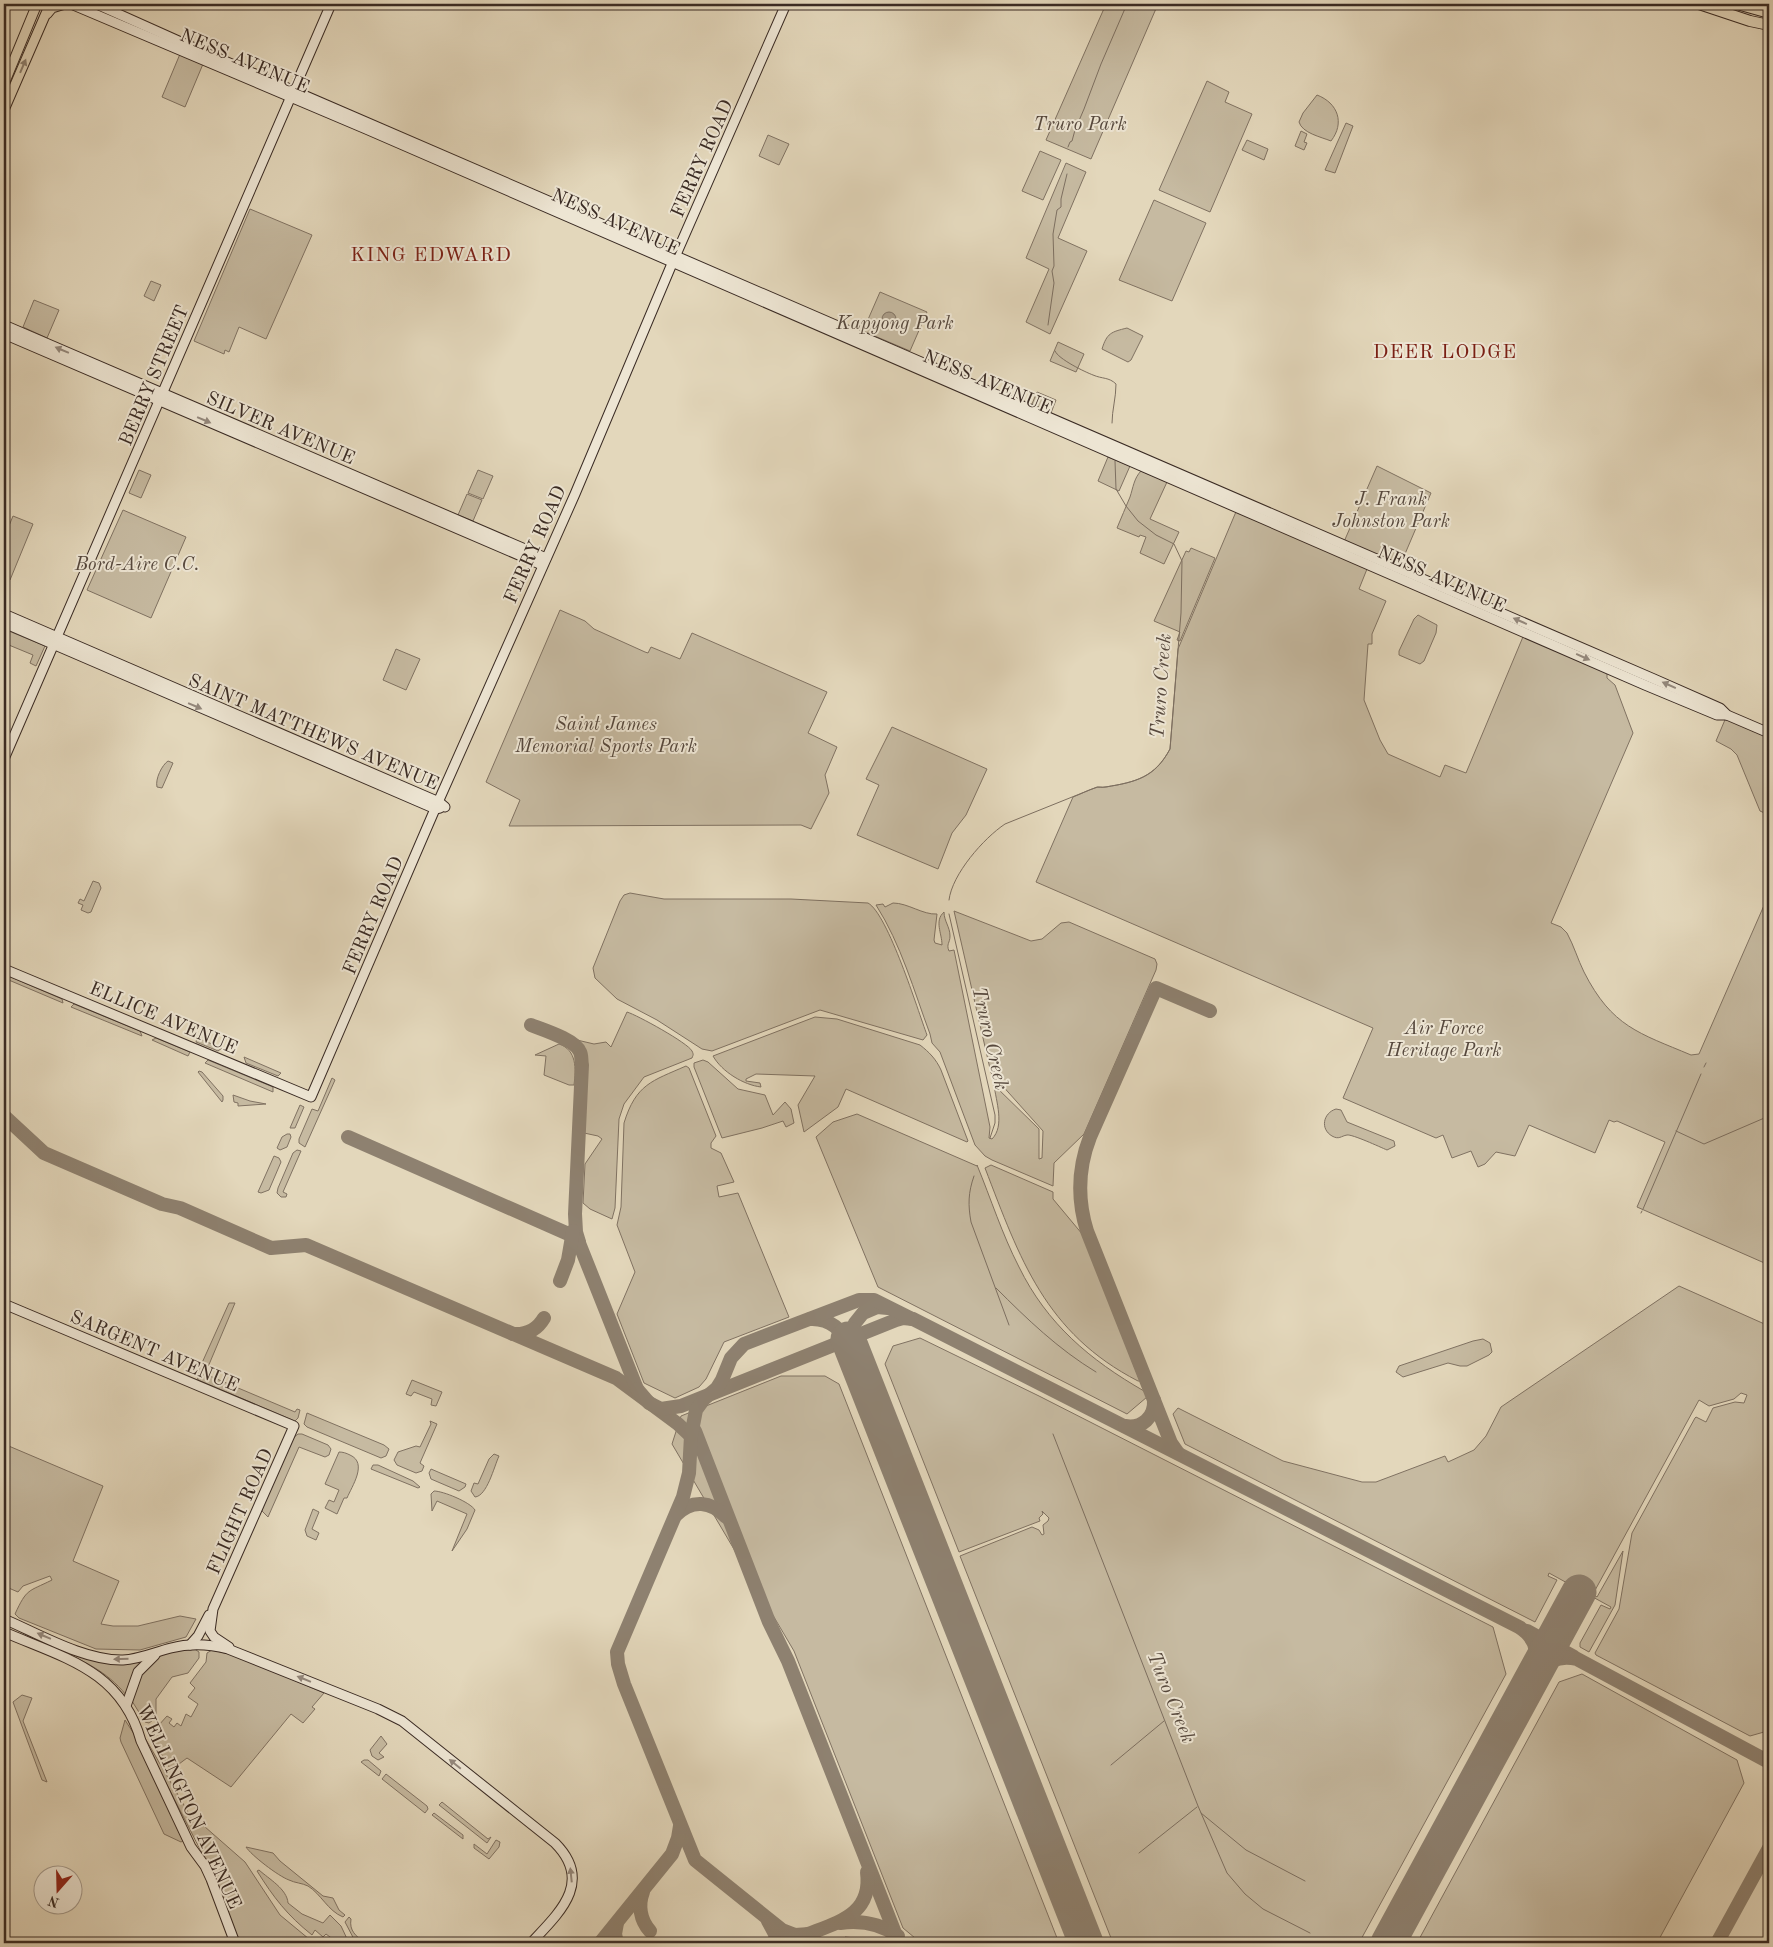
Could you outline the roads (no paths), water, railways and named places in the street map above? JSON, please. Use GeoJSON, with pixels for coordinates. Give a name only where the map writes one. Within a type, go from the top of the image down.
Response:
{"type":"FeatureCollection","features":[{"type":"Feature","properties":{"kind":"highway"},"geometry":{"type":"LineString","coordinates":[[1699,4],[1750,21],[1769,25]]}},
{"type":"Feature","properties":{"kind":"highway"},"geometry":{"type":"LineString","coordinates":[[1736,4],[1769,13]]}},
{"type":"Feature","properties":{"kind":"main road"},"geometry":{"type":"LineString","coordinates":[[33,14],[34,4]]}},
{"type":"Feature","properties":{"kind":"main road"},"geometry":{"type":"LineString","coordinates":[[4,84],[38,4]]}},
{"type":"Feature","properties":{"kind":"main road"},"geometry":{"type":"LineString","coordinates":[[4,110],[50,4]]}},
{"type":"Feature","properties":{"kind":"main road"},"geometry":{"type":"LineString","coordinates":[[45,16],[52,8],[65,4]]}},
{"type":"Feature","properties":{"kind":"main road","name":"NESS AVENUE"},"geometry":{"type":"LineString","coordinates":[[71,4],[292,94],[1664,683],[1720,708],[1728,715],[1769,733]]}},
{"type":"Feature","properties":{"kind":"main road","name":"NESS AVENUE"},"geometry":{"type":"LineString","coordinates":[[96,4],[292,94]]}},
{"type":"Feature","properties":{"kind":"main road","name":"BERRY STREET"},"geometry":{"type":"LineString","coordinates":[[4,759],[331,4]]}},
{"type":"Feature","properties":{"kind":"main road","name":"FERRY ROAD"},"geometry":{"type":"LineString","coordinates":[[311,1097],[575,494],[674,259],[786,4]]}},
{"type":"Feature","properties":{"kind":"main road","name":"NESS AVENUE"},"geometry":{"type":"LineString","coordinates":[[674,259],[687,269],[1645,685],[1717,715],[1728,715]]}},
{"type":"Feature","properties":{"kind":"main road"},"geometry":{"type":"LineString","coordinates":[[669,273],[687,269]]}},
{"type":"Feature","properties":{"kind":"main road","name":"SILVER AVENUE"},"geometry":{"type":"LineString","coordinates":[[4,325],[161,397],[544,562]]}},
{"type":"Feature","properties":{"kind":"main road","name":"SILVER AVENUE"},"geometry":{"type":"LineString","coordinates":[[4,334],[161,397]]}},
{"type":"Feature","properties":{"kind":"main road","name":"SAINT MATTHEWS AVENUE"},"geometry":{"type":"LineString","coordinates":[[4,614],[55,641]]}},
{"type":"Feature","properties":{"kind":"main road","name":"SAINT MATTHEWS AVENUE"},"geometry":{"type":"LineString","coordinates":[[4,623],[55,641],[437,806]]}},
{"type":"Feature","properties":{"kind":"main road","name":"ELLICE AVENUE"},"geometry":{"type":"LineString","coordinates":[[4,969],[311,1097]]}},
{"type":"Feature","properties":{"kind":"main road","name":"SARGENT AVENUE"},"geometry":{"type":"LineString","coordinates":[[4,1304],[294,1426]]}},
{"type":"Feature","properties":{"kind":"main road","name":"FLIGHT ROAD"},"geometry":{"type":"LineString","coordinates":[[214,1608],[294,1426]]}},
{"type":"Feature","properties":{"kind":"main road"},"geometry":{"type":"LineString","coordinates":[[190,1645],[198,1636],[214,1608]]}},
{"type":"Feature","properties":{"kind":"main road"},"geometry":{"type":"LineString","coordinates":[[214,1608],[210,1632],[217,1640],[236,1652]]}},
{"type":"Feature","properties":{"kind":"main road"},"geometry":{"type":"LineString","coordinates":[[4,1620],[97,1657],[114,1660],[134,1659],[190,1645],[213,1646],[236,1652],[394,1717],[555,1843],[569,1862],[572,1888],[564,1905],[531,1943]]}},
{"type":"Feature","properties":{"kind":"main road","name":"WELLINGTON AVENUE"},"geometry":{"type":"LineString","coordinates":[[4,1632],[89,1669],[109,1684],[126,1706],[136,1724],[141,1741],[191,1847],[211,1879],[235,1943]]}},
{"type":"Feature","properties":{"kind":"main road"},"geometry":{"type":"LineString","coordinates":[[126,1706],[138,1672],[159,1652]]}},
{"type":"Feature","properties":{"kind":"waterway","name":"Truro Creek"},"geometry":{"type":"LineString","coordinates":[[1068,147],[1127,4]]}},
{"type":"Feature","properties":{"kind":"waterway","name":"Truro Creek"},"geometry":{"type":"LineString","coordinates":[[1048,325],[1054,283],[1052,271],[1054,266],[1053,234],[1057,210],[1061,207],[1067,174]]}},
{"type":"Feature","properties":{"kind":"waterway","name":"Truro Creek"},"geometry":{"type":"LineString","coordinates":[[1055,351],[1061,358],[1078,368],[1111,380],[1116,384],[1112,423]]}},
{"type":"Feature","properties":{"kind":"waterway","name":"Truro Creek"},"geometry":{"type":"LineString","coordinates":[[949,900],[951,890],[962,868],[979,847],[1005,824],[1097,787],[1117,785],[1142,778],[1160,764],[1170,749],[1181,613],[1182,561],[1174,544],[1156,535],[1138,521],[1126,506],[1116,489],[1115,461]]}},
{"type":"Feature","properties":{"kind":"waterway","name":"Truro Creek"},"geometry":{"type":"LineString","coordinates":[[949,914],[995,1115],[995,1123],[990,1138]]}},
{"type":"Feature","properties":{"kind":"waterway"},"geometry":{"type":"LineString","coordinates":[[1704,1067],[1706,1063]]}},
{"type":"Feature","properties":{"kind":"waterway"},"geometry":{"type":"LineString","coordinates":[[1643,1209],[1701,1074]]}},
{"type":"Feature","properties":{"kind":"waterway"},"geometry":{"type":"LineString","coordinates":[[1676,1131],[1704,1144],[1769,1116]]}},
{"type":"Feature","properties":{"kind":"waterway","name":"Truro Creek"},"geometry":{"type":"LineString","coordinates":[[974,1176],[969,1199],[971,1222],[1009,1325]]}},
{"type":"Feature","properties":{"kind":"waterway"},"geometry":{"type":"LineString","coordinates":[[996,1288],[1031,1322],[1096,1372]]}},
{"type":"Feature","properties":{"kind":"waterway","name":"Turo Creek"},"geometry":{"type":"LineString","coordinates":[[1053,1434],[1198,1806],[1227,1873],[1245,1894],[1263,1909],[1310,1933]]}},
{"type":"Feature","properties":{"kind":"waterway"},"geometry":{"type":"LineString","coordinates":[[1111,1765],[1164,1721]]}},
{"type":"Feature","properties":{"kind":"waterway"},"geometry":{"type":"LineString","coordinates":[[1139,1853],[1197,1807]]}},
{"type":"Feature","properties":{"kind":"waterway"},"geometry":{"type":"LineString","coordinates":[[1201,1813],[1246,1850],[1305,1881]]}},
{"type":"Feature","properties":{"kind":"district","name":"KING EDWARD"},"geometry":{"type":"Point","coordinates":[431,254]}},
{"type":"Feature","properties":{"kind":"district","name":"DEER LODGE"},"geometry":{"type":"Point","coordinates":[1445,351]}},
{"type":"Feature","properties":{"kind":"park label","name":"Truro Park"},"geometry":{"type":"Point","coordinates":[1080,123]}},
{"type":"Feature","properties":{"kind":"park label","name":"Kapyong Park"},"geometry":{"type":"Point","coordinates":[895,322]}},
{"type":"Feature","properties":{"kind":"park label","name":"J. Frank Johnston Park"},"geometry":{"type":"Point","coordinates":[1391,509]}},
{"type":"Feature","properties":{"kind":"park label","name":"Bord-Aire C.C."},"geometry":{"type":"Point","coordinates":[137,563]}},
{"type":"Feature","properties":{"kind":"park label","name":"Saint James Memorial Sports Park"},"geometry":{"type":"Point","coordinates":[606,734]}},
{"type":"Feature","properties":{"kind":"park label","name":"Air Force Heritage Park"},"geometry":{"type":"Point","coordinates":[1444,1038]}}]}
